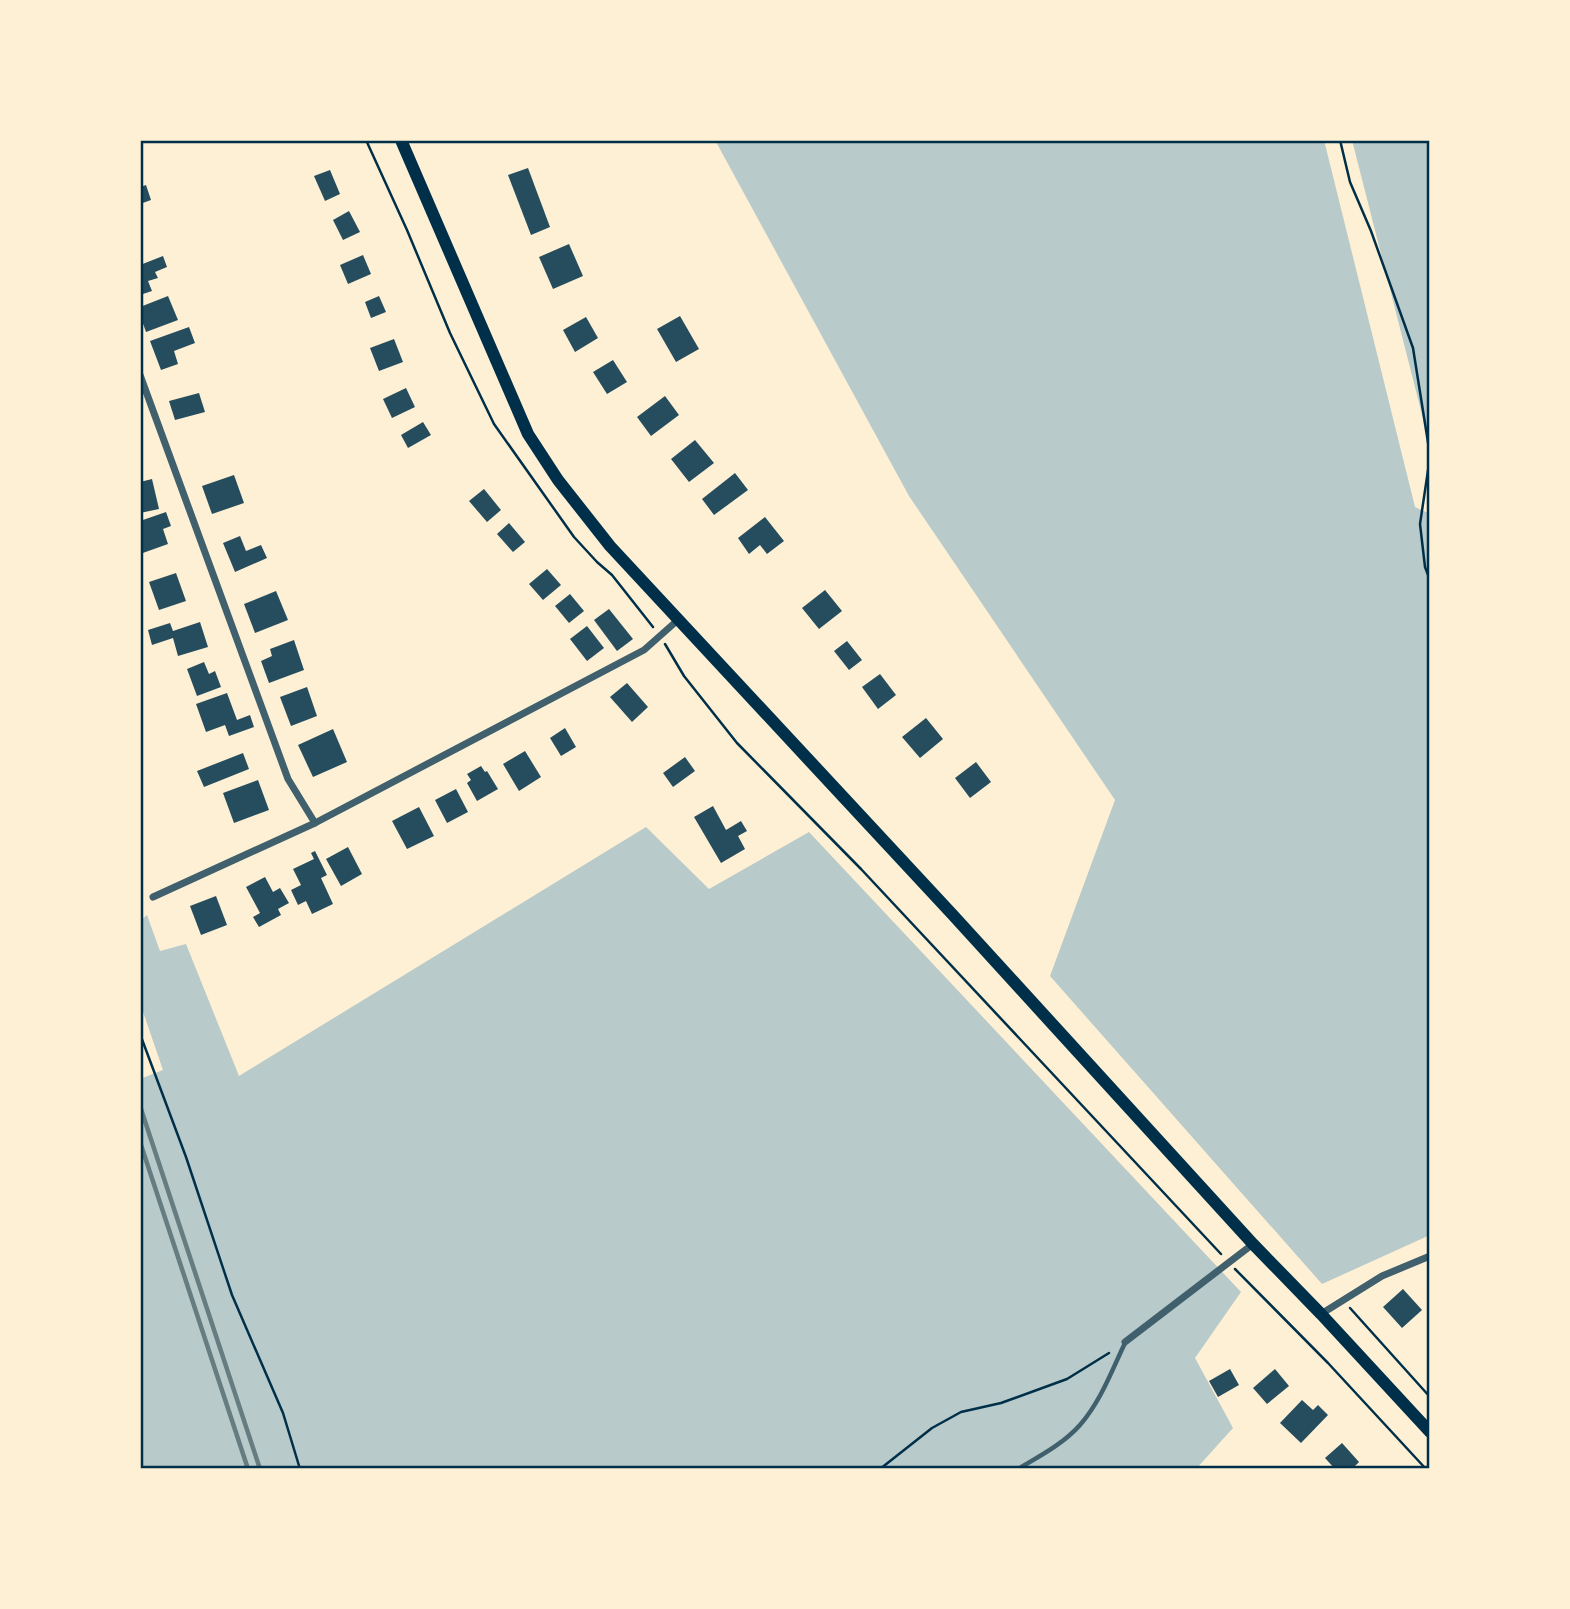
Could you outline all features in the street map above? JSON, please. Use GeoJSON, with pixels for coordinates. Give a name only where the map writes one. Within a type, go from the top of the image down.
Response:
{"type":"FeatureCollection","features":[{"type":"Feature","properties":{"kind":"main road"},"geometry":{"type":"LineString","coordinates":[[401,140],[528,434],[558,480],[610,546],[952,914],[1253,1244],[1430,1432]]}},
{"type":"Feature","properties":{"kind":"street"},"geometry":{"type":"LineString","coordinates":[[140,374],[288,779],[315,823]]}},
{"type":"Feature","properties":{"kind":"street"},"geometry":{"type":"LineString","coordinates":[[153,897],[315,823],[644,650],[680,619]]}},
{"type":"Feature","properties":{"kind":"street"},"geometry":{"type":"LineString","coordinates":[[1125,1342],[1253,1244]]}},
{"type":"Feature","properties":{"kind":"street"},"geometry":{"type":"LineString","coordinates":[[1321,1314],[1390,1272],[1430,1256]]}},
{"type":"Feature","properties":{"kind":"lane"},"geometry":{"type":"LineString","coordinates":[[1018,1469],[1054,1447],[1079,1426],[1093,1409],[1125,1342]]}},
{"type":"Feature","properties":{"kind":"path"},"geometry":{"type":"LineString","coordinates":[[1340,140],[1350,182],[1413,348],[1430,456],[1420,524],[1425,567],[1430,580]]}},
{"type":"Feature","properties":{"kind":"path"},"geometry":{"type":"LineString","coordinates":[[660,636],[684,676],[737,743],[860,869],[1426,1469]]}},
{"type":"Feature","properties":{"kind":"path"},"geometry":{"type":"LineString","coordinates":[[140,1034],[186,1157],[232,1295],[283,1413],[300,1469]]}},
{"type":"Feature","properties":{"kind":"path"},"geometry":{"type":"LineString","coordinates":[[1342,1300],[1430,1397]]}},
{"type":"Feature","properties":{"kind":"path"},"geometry":{"type":"LineString","coordinates":[[880,1469],[932,1428],[961,1412],[1001,1403],[1067,1379],[1125,1342]]}},
{"type":"Feature","properties":{"kind":"shaded area"},"geometry":{"type":"Polygon","coordinates":[[[715,140],[1324,140],[1415,507],[1430,514],[1430,1235],[1322,1284],[1050,976],[1115,800],[909,496],[715,140]]]}},
{"type":"Feature","properties":{"kind":"shaded area"},"geometry":{"type":"Polygon","coordinates":[[[1352,140],[1430,140],[1430,446],[1352,140]]]}},
{"type":"Feature","properties":{"kind":"shaded area"},"geometry":{"type":"Polygon","coordinates":[[[646,827],[709,889],[809,832],[1241,1292],[1195,1358],[1233,1428],[1196,1469],[140,1469],[140,1079],[163,1070],[140,1003],[140,921],[147,915],[160,951],[186,944],[239,1076],[646,827]]]}},
{"type":"Feature","properties":{"kind":"building"},"geometry":{"type":"Polygon","coordinates":[[[528,168],[550,227],[531,235],[508,175],[528,168]]]}},
{"type":"Feature","properties":{"kind":"building"},"geometry":{"type":"Polygon","coordinates":[[[330,170],[340,194],[325,201],[314,176],[330,170]]]}},
{"type":"Feature","properties":{"kind":"building"},"geometry":{"type":"Polygon","coordinates":[[[146,185],[151,200],[140,204],[140,187],[146,185]]]}},
{"type":"Feature","properties":{"kind":"building"},"geometry":{"type":"Polygon","coordinates":[[[349,211],[360,232],[343,240],[333,220],[349,211]]]}},
{"type":"Feature","properties":{"kind":"building"},"geometry":{"type":"Polygon","coordinates":[[[569,244],[583,276],[553,289],[539,257],[569,244]]]}},
{"type":"Feature","properties":{"kind":"building"},"geometry":{"type":"Polygon","coordinates":[[[363,255],[371,274],[348,284],[340,265],[363,255]]]}},
{"type":"Feature","properties":{"kind":"building"},"geometry":{"type":"Polygon","coordinates":[[[163,256],[167,267],[155,272],[158,278],[148,281],[152,291],[140,295],[140,265],[163,256]]]}},
{"type":"Feature","properties":{"kind":"building"},"geometry":{"type":"Polygon","coordinates":[[[168,296],[178,320],[146,332],[140,307],[168,296]]]}},
{"type":"Feature","properties":{"kind":"building"},"geometry":{"type":"Polygon","coordinates":[[[379,296],[386,312],[371,318],[365,302],[379,296]]]}},
{"type":"Feature","properties":{"kind":"building"},"geometry":{"type":"Polygon","coordinates":[[[680,316],[699,349],[676,362],[657,329],[680,316]]]}},
{"type":"Feature","properties":{"kind":"building"},"geometry":{"type":"Polygon","coordinates":[[[586,317],[598,338],[575,352],[563,330],[586,317]]]}},
{"type":"Feature","properties":{"kind":"building"},"geometry":{"type":"Polygon","coordinates":[[[189,327],[195,343],[174,351],[178,364],[161,370],[150,341],[189,327]]]}},
{"type":"Feature","properties":{"kind":"building"},"geometry":{"type":"Polygon","coordinates":[[[394,339],[403,362],[379,371],[370,348],[394,339]]]}},
{"type":"Feature","properties":{"kind":"building"},"geometry":{"type":"Polygon","coordinates":[[[613,360],[627,382],[607,394],[593,372],[613,360]]]}},
{"type":"Feature","properties":{"kind":"building"},"geometry":{"type":"Polygon","coordinates":[[[406,388],[415,407],[392,418],[383,399],[406,388]]]}},
{"type":"Feature","properties":{"kind":"building"},"geometry":{"type":"Polygon","coordinates":[[[199,393],[205,412],[175,420],[169,401],[199,393]]]}},
{"type":"Feature","properties":{"kind":"building"},"geometry":{"type":"Polygon","coordinates":[[[665,396],[679,415],[651,436],[637,417],[665,396]]]}},
{"type":"Feature","properties":{"kind":"building"},"geometry":{"type":"Polygon","coordinates":[[[423,422],[431,435],[408,448],[401,435],[423,422]]]}},
{"type":"Feature","properties":{"kind":"building"},"geometry":{"type":"Polygon","coordinates":[[[695,440],[714,463],[689,482],[671,459],[695,440]]]}},
{"type":"Feature","properties":{"kind":"building"},"geometry":{"type":"Polygon","coordinates":[[[735,473],[748,490],[714,515],[702,499],[735,473]]]}},
{"type":"Feature","properties":{"kind":"building"},"geometry":{"type":"Polygon","coordinates":[[[234,475],[244,503],[212,514],[202,486],[234,475]]]}},
{"type":"Feature","properties":{"kind":"building"},"geometry":{"type":"Polygon","coordinates":[[[152,479],[159,509],[140,513],[140,482],[152,479]]]}},
{"type":"Feature","properties":{"kind":"building"},"geometry":{"type":"Polygon","coordinates":[[[484,489],[501,510],[487,522],[469,501],[484,489]]]}},
{"type":"Feature","properties":{"kind":"building"},"geometry":{"type":"Polygon","coordinates":[[[166,512],[171,526],[163,529],[168,544],[140,554],[140,521],[166,512]]]}},
{"type":"Feature","properties":{"kind":"building"},"geometry":{"type":"Polygon","coordinates":[[[765,517],[784,541],[767,554],[760,545],[749,554],[738,538],[765,517]]]}},
{"type":"Feature","properties":{"kind":"building"},"geometry":{"type":"Polygon","coordinates":[[[509,523],[525,542],[513,552],[497,534],[509,523]]]}},
{"type":"Feature","properties":{"kind":"building"},"geometry":{"type":"Polygon","coordinates":[[[240,536],[246,551],[261,545],[267,558],[235,572],[223,543],[240,536]]]}},
{"type":"Feature","properties":{"kind":"building"},"geometry":{"type":"Polygon","coordinates":[[[547,569],[561,585],[543,600],[529,584],[547,569]]]}},
{"type":"Feature","properties":{"kind":"building"},"geometry":{"type":"Polygon","coordinates":[[[176,573],[186,601],[159,610],[149,582],[176,573]]]}},
{"type":"Feature","properties":{"kind":"building"},"geometry":{"type":"Polygon","coordinates":[[[825,590],[842,611],[819,629],[802,608],[825,590]]]}},
{"type":"Feature","properties":{"kind":"building"},"geometry":{"type":"Polygon","coordinates":[[[276,591],[288,620],[255,633],[244,604],[276,591]]]}},
{"type":"Feature","properties":{"kind":"building"},"geometry":{"type":"Polygon","coordinates":[[[570,594],[584,611],[569,623],[555,606],[570,594]]]}},
{"type":"Feature","properties":{"kind":"building"},"geometry":{"type":"Polygon","coordinates":[[[609,609],[633,639],[617,651],[594,620],[609,609]]]}},
{"type":"Feature","properties":{"kind":"building"},"geometry":{"type":"Polygon","coordinates":[[[200,622],[208,647],[178,656],[173,638],[152,645],[148,630],[170,623],[173,631],[200,622]]]}},
{"type":"Feature","properties":{"kind":"building"},"geometry":{"type":"Polygon","coordinates":[[[587,626],[604,648],[587,661],[570,639],[587,626]]]}},
{"type":"Feature","properties":{"kind":"building"},"geometry":{"type":"Polygon","coordinates":[[[294,640],[304,670],[269,683],[261,661],[272,656],[270,649],[294,640]]]}},
{"type":"Feature","properties":{"kind":"building"},"geometry":{"type":"Polygon","coordinates":[[[847,641],[862,660],[849,670],[834,651],[847,641]]]}},
{"type":"Feature","properties":{"kind":"building"},"geometry":{"type":"Polygon","coordinates":[[[204,662],[209,674],[215,671],[221,687],[197,696],[187,669],[204,662]]]}},
{"type":"Feature","properties":{"kind":"building"},"geometry":{"type":"Polygon","coordinates":[[[880,674],[896,695],[878,709],[862,687],[880,674]]]}},
{"type":"Feature","properties":{"kind":"building"},"geometry":{"type":"Polygon","coordinates":[[[627,683],[648,707],[632,722],[610,697],[627,683]]]}},
{"type":"Feature","properties":{"kind":"building"},"geometry":{"type":"Polygon","coordinates":[[[307,687],[317,716],[291,726],[280,697],[307,687]]]}},
{"type":"Feature","properties":{"kind":"building"},"geometry":{"type":"Polygon","coordinates":[[[227,693],[237,720],[250,715],[254,727],[229,736],[225,725],[206,732],[196,704],[227,693]]]}},
{"type":"Feature","properties":{"kind":"building"},"geometry":{"type":"Polygon","coordinates":[[[926,718],[943,739],[920,758],[902,737],[926,718]]]}},
{"type":"Feature","properties":{"kind":"building"},"geometry":{"type":"Polygon","coordinates":[[[565,728],[576,747],[561,756],[550,738],[565,728]]]}},
{"type":"Feature","properties":{"kind":"building"},"geometry":{"type":"Polygon","coordinates":[[[333,729],[347,762],[313,777],[298,745],[333,729]]]}},
{"type":"Feature","properties":{"kind":"building"},"geometry":{"type":"Polygon","coordinates":[[[525,751],[541,777],[519,791],[503,764],[525,751]]]}},
{"type":"Feature","properties":{"kind":"building"},"geometry":{"type":"Polygon","coordinates":[[[243,753],[249,769],[204,787],[197,771],[243,753]]]}},
{"type":"Feature","properties":{"kind":"building"},"geometry":{"type":"Polygon","coordinates":[[[685,757],[695,771],[673,787],[663,773],[685,757]]]}},
{"type":"Feature","properties":{"kind":"building"},"geometry":{"type":"Polygon","coordinates":[[[976,762],[991,782],[970,798],[955,778],[976,762]]]}},
{"type":"Feature","properties":{"kind":"building"},"geometry":{"type":"Polygon","coordinates":[[[481,766],[498,789],[477,801],[467,783],[471,780],[467,774],[481,766]]]}},
{"type":"Feature","properties":{"kind":"building"},"geometry":{"type":"Polygon","coordinates":[[[258,780],[269,810],[234,823],[223,793],[258,780]]]}},
{"type":"Feature","properties":{"kind":"building"},"geometry":{"type":"Polygon","coordinates":[[[456,789],[468,812],[447,823],[435,800],[456,789]]]}},
{"type":"Feature","properties":{"kind":"building"},"geometry":{"type":"Polygon","coordinates":[[[713,806],[726,830],[741,821],[747,831],[738,836],[745,849],[721,863],[694,817],[713,806]]]}},
{"type":"Feature","properties":{"kind":"building"},"geometry":{"type":"Polygon","coordinates":[[[419,807],[434,836],[407,849],[392,821],[419,807]]]}},
{"type":"Feature","properties":{"kind":"building"},"geometry":{"type":"Polygon","coordinates":[[[348,847],[362,874],[341,886],[326,859],[348,847]]]}},
{"type":"Feature","properties":{"kind":"building"},"geometry":{"type":"Polygon","coordinates":[[[315,851],[327,875],[321,878],[333,904],[312,914],[306,901],[298,905],[291,890],[301,885],[293,869],[314,859],[311,853],[315,851]]]}},
{"type":"Feature","properties":{"kind":"building"},"geometry":{"type":"Polygon","coordinates":[[[265,877],[273,892],[280,888],[289,903],[278,909],[281,915],[259,927],[253,917],[260,913],[246,887],[265,877]]]}},
{"type":"Feature","properties":{"kind":"building"},"geometry":{"type":"Polygon","coordinates":[[[216,896],[227,925],[201,935],[190,906],[216,896]]]}},
{"type":"Feature","properties":{"kind":"building"},"geometry":{"type":"Polygon","coordinates":[[[1403,1289],[1422,1310],[1402,1328],[1383,1307],[1403,1289]]]}},
{"type":"Feature","properties":{"kind":"building"},"geometry":{"type":"Polygon","coordinates":[[[1230,1369],[1239,1385],[1218,1397],[1209,1381],[1230,1369]]]}},
{"type":"Feature","properties":{"kind":"building"},"geometry":{"type":"Polygon","coordinates":[[[1275,1369],[1289,1386],[1267,1404],[1253,1388],[1275,1369]]]}},
{"type":"Feature","properties":{"kind":"building"},"geometry":{"type":"Polygon","coordinates":[[[1302,1400],[1313,1410],[1318,1405],[1328,1415],[1301,1443],[1280,1423],[1302,1400]]]}},
{"type":"Feature","properties":{"kind":"building"},"geometry":{"type":"Polygon","coordinates":[[[1342,1443],[1359,1462],[1352,1469],[1335,1469],[1325,1458],[1342,1443]]]}},
{"type":"Feature","properties":{"kind":"railway"},"geometry":{"type":"LineString","coordinates":[[140,1106],[260,1469]]}},
{"type":"Feature","properties":{"kind":"railway"},"geometry":{"type":"LineString","coordinates":[[140,1142],[248,1469]]}}]}
